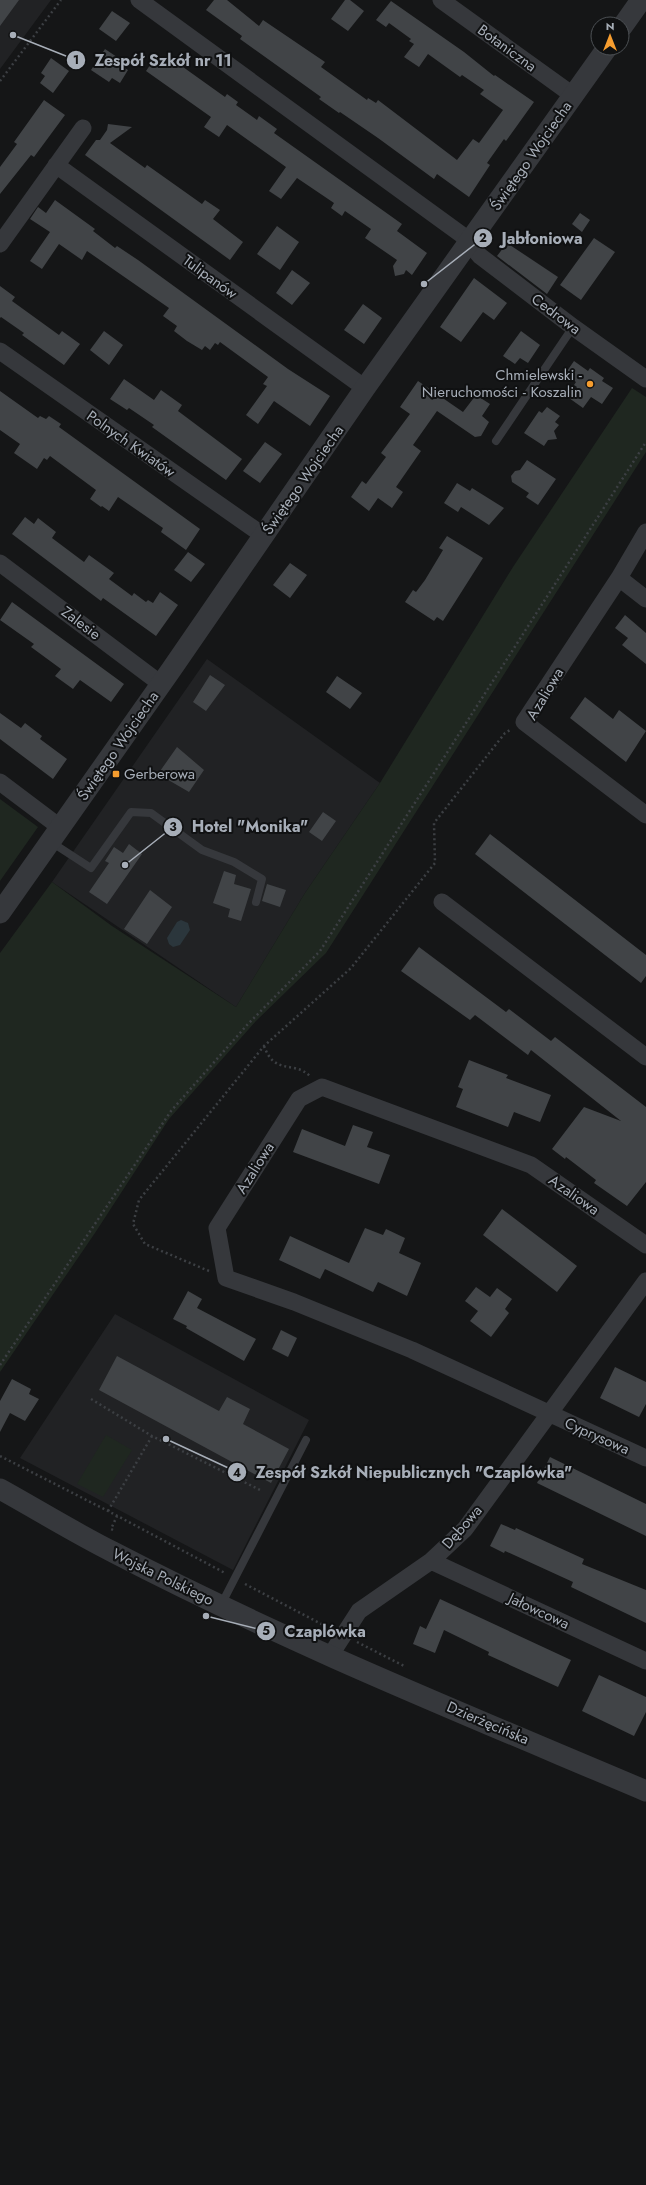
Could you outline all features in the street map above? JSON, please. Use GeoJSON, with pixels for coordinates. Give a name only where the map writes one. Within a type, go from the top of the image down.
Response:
{"type":"FeatureCollection","features":[{"type":"Feature","properties":{"kind":"street","name":"Cedrowa"},"geometry":{"type":"LineString","coordinates":[[139,0],[462,235],[480,256],[573,327],[646,379]]}},
{"type":"Feature","properties":{"kind":"street","name":"Botaniczna"},"geometry":{"type":"LineString","coordinates":[[441,0],[574,96]]}},
{"type":"Feature","properties":{"kind":"street"},"geometry":{"type":"LineString","coordinates":[[630,16],[641,0]]}},
{"type":"Feature","properties":{"kind":"street","name":"Świętego Wojciecha"},"geometry":{"type":"LineString","coordinates":[[0,913],[264,536],[365,388],[602,56]]}},
{"type":"Feature","properties":{"kind":"street"},"geometry":{"type":"LineString","coordinates":[[0,244],[83,128]]}},
{"type":"Feature","properties":{"kind":"street","name":"Tulipanów"},"geometry":{"type":"LineString","coordinates":[[56,166],[365,388]]}},
{"type":"Feature","properties":{"kind":"street","name":"Polnych Kwiatów"},"geometry":{"type":"LineString","coordinates":[[0,351],[264,536]]}},
{"type":"Feature","properties":{"kind":"street","name":"Azaliowa"},"geometry":{"type":"LineString","coordinates":[[646,532],[619,578],[524,722],[646,815]]}},
{"type":"Feature","properties":{"kind":"street","name":"Zalesie"},"geometry":{"type":"LineString","coordinates":[[0,563],[161,684]]}},
{"type":"Feature","properties":{"kind":"street"},"geometry":{"type":"LineString","coordinates":[[619,578],[646,599]]}},
{"type":"Feature","properties":{"kind":"street"},"geometry":{"type":"LineString","coordinates":[[0,782],[56,835]]}},
{"type":"Feature","properties":{"kind":"street"},"geometry":{"type":"LineString","coordinates":[[442,902],[646,1057]]}},
{"type":"Feature","properties":{"kind":"street","name":"Azaliowa"},"geometry":{"type":"LineString","coordinates":[[226,1278],[217,1228],[299,1099],[322,1087],[531,1165],[646,1245]]}},
{"type":"Feature","properties":{"kind":"street"},"geometry":{"type":"LineString","coordinates":[[226,1278],[294,1302],[412,1350],[548,1415]]}},
{"type":"Feature","properties":{"kind":"street","name":"Dębowa"},"geometry":{"type":"LineString","coordinates":[[330,1656],[360,1612],[431,1561],[464,1529],[646,1281]]}},
{"type":"Feature","properties":{"kind":"street","name":"Cyprysowa"},"geometry":{"type":"LineString","coordinates":[[548,1415],[646,1458]]}},
{"type":"Feature","properties":{"kind":"street","name":"Wojska Polskiego"},"geometry":{"type":"LineString","coordinates":[[0,1490],[112,1552],[221,1606],[330,1656]]}},
{"type":"Feature","properties":{"kind":"street","name":"Jałowcowa"},"geometry":{"type":"LineString","coordinates":[[431,1561],[646,1661]]}},
{"type":"Feature","properties":{"kind":"street","name":"Dzierżęcińska"},"geometry":{"type":"LineString","coordinates":[[330,1656],[646,1791]]}},
{"type":"Feature","properties":{"kind":"lane"},"geometry":{"type":"LineString","coordinates":[[496,441],[573,327]]}},
{"type":"Feature","properties":{"kind":"lane"},"geometry":{"type":"LineString","coordinates":[[56,835],[91,868],[131,812],[150,813],[202,850],[234,862],[262,879],[256,902]]}},
{"type":"Feature","properties":{"kind":"lane"},"geometry":{"type":"LineString","coordinates":[[221,1606],[306,1440]]}},
{"type":"Feature","properties":{"kind":"path"},"geometry":{"type":"LineString","coordinates":[[0,81],[61,0]]}},
{"type":"Feature","properties":{"kind":"path"},"geometry":{"type":"LineString","coordinates":[[0,1365],[171,1111],[247,1025],[320,951],[646,442]]}},
{"type":"Feature","properties":{"kind":"path"},"geometry":{"type":"LineString","coordinates":[[226,1278],[145,1244],[134,1224],[139,1200],[264,1046],[351,968],[435,863],[434,824],[505,733],[524,722]]}},
{"type":"Feature","properties":{"kind":"path"},"geometry":{"type":"LineString","coordinates":[[264,1046],[268,1056],[279,1066],[304,1070],[322,1087]]}},
{"type":"Feature","properties":{"kind":"path"},"geometry":{"type":"LineString","coordinates":[[91,1400],[152,1436],[260,1490]]}},
{"type":"Feature","properties":{"kind":"path"},"geometry":{"type":"LineString","coordinates":[[108,1511],[152,1436]]}},
{"type":"Feature","properties":{"kind":"path"},"geometry":{"type":"LineString","coordinates":[[0,1456],[407,1668]]}},
{"type":"Feature","properties":{"kind":"shaded area"},"geometry":{"type":"Polygon","coordinates":[[[0,0],[51,0],[0,69],[0,0]]]}},
{"type":"Feature","properties":{"kind":"shaded area"},"geometry":{"type":"Polygon","coordinates":[[[632,388],[646,397],[646,452],[326,953],[256,1021],[169,1119],[95,1233],[0,1372],[0,953],[52,882],[112,926],[236,1007],[305,893],[380,783],[513,567],[632,388]]]}},
{"type":"Feature","properties":{"kind":"shaded area"},"geometry":{"type":"Polygon","coordinates":[[[207,659],[380,783],[305,893],[236,1007],[52,882],[207,659]]]}},
{"type":"Feature","properties":{"kind":"shaded area"},"geometry":{"type":"Polygon","coordinates":[[[0,799],[38,827],[0,881],[0,799]]]}},
{"type":"Feature","properties":{"kind":"shaded area"},"geometry":{"type":"Polygon","coordinates":[[[181,920],[188,923],[190,930],[180,945],[173,947],[169,944],[167,938],[177,922],[181,920]]]}},
{"type":"Feature","properties":{"kind":"shaded area"},"geometry":{"type":"Polygon","coordinates":[[[115,1314],[309,1420],[233,1570],[20,1458],[115,1314]]]}},
{"type":"Feature","properties":{"kind":"shaded area"},"geometry":{"type":"Polygon","coordinates":[[[106,1435],[132,1450],[103,1497],[77,1484],[106,1435]]]}},
{"type":"Feature","properties":{"kind":"building"},"geometry":{"type":"Polygon","coordinates":[[[0,0],[19,0],[0,26],[0,0]]]}},
{"type":"Feature","properties":{"kind":"building"},"geometry":{"type":"Polygon","coordinates":[[[214,0],[227,0],[259,26],[263,20],[325,62],[321,67],[367,100],[368,98],[376,103],[378,100],[457,160],[473,139],[479,143],[503,110],[480,94],[484,90],[462,75],[460,77],[428,54],[419,67],[404,57],[414,44],[409,41],[411,39],[389,23],[386,27],[376,20],[391,1],[464,52],[494,76],[495,75],[534,102],[506,141],[504,139],[487,163],[490,165],[469,197],[437,174],[434,179],[378,138],[319,99],[321,97],[240,39],[242,36],[206,10],[214,0]]]}},
{"type":"Feature","properties":{"kind":"building"},"geometry":{"type":"Polygon","coordinates":[[[345,0],[350,0],[364,11],[348,31],[331,19],[345,0]]]}},
{"type":"Feature","properties":{"kind":"building"},"geometry":{"type":"Polygon","coordinates":[[[112,11],[130,23],[116,41],[99,29],[112,11]]]}},
{"type":"Feature","properties":{"kind":"building"},"geometry":{"type":"Polygon","coordinates":[[[105,49],[120,59],[117,63],[128,70],[120,83],[112,78],[109,82],[91,70],[105,49]]]}},
{"type":"Feature","properties":{"kind":"building"},"geometry":{"type":"Polygon","coordinates":[[[157,55],[165,61],[169,57],[225,97],[227,94],[238,102],[236,105],[257,120],[259,116],[277,129],[274,133],[402,224],[397,231],[427,253],[412,275],[406,270],[404,274],[395,276],[393,266],[397,260],[365,238],[371,229],[345,211],[342,216],[331,208],[334,203],[297,178],[281,199],[269,191],[286,167],[227,125],[219,137],[204,127],[211,117],[146,71],[157,55]]]}},
{"type":"Feature","properties":{"kind":"building"},"geometry":{"type":"Polygon","coordinates":[[[51,58],[69,71],[53,93],[40,83],[45,76],[41,73],[51,58]]]}},
{"type":"Feature","properties":{"kind":"building"},"geometry":{"type":"Polygon","coordinates":[[[44,100],[65,115],[34,157],[31,155],[0,194],[0,167],[17,144],[14,142],[44,100]]]}},
{"type":"Feature","properties":{"kind":"building"},"geometry":{"type":"Polygon","coordinates":[[[108,124],[132,127],[110,143],[145,168],[147,165],[202,204],[205,200],[220,210],[213,219],[243,242],[230,260],[85,155],[96,140],[100,140],[107,130],[108,124]]]}},
{"type":"Feature","properties":{"kind":"building"},"geometry":{"type":"Polygon","coordinates":[[[55,200],[95,229],[93,231],[115,248],[117,246],[138,260],[288,369],[330,396],[310,426],[274,401],[258,424],[246,415],[267,386],[263,384],[268,377],[220,342],[218,345],[215,343],[210,350],[205,346],[202,350],[187,341],[174,331],[177,326],[163,316],[169,308],[87,251],[82,260],[59,244],[42,269],[30,261],[50,232],[30,219],[38,207],[46,213],[55,200]]]}},
{"type":"Feature","properties":{"kind":"building"},"geometry":{"type":"Polygon","coordinates":[[[580,213],[590,220],[582,232],[572,224],[580,213]]]}},
{"type":"Feature","properties":{"kind":"building"},"geometry":{"type":"Polygon","coordinates":[[[277,226],[299,242],[280,270],[257,254],[277,226]]]}},
{"type":"Feature","properties":{"kind":"building"},"geometry":{"type":"Polygon","coordinates":[[[594,238],[615,252],[581,300],[560,285],[594,238]]]}},
{"type":"Feature","properties":{"kind":"building"},"geometry":{"type":"Polygon","coordinates":[[[507,243],[558,277],[547,294],[497,256],[507,243]]]}},
{"type":"Feature","properties":{"kind":"building"},"geometry":{"type":"Polygon","coordinates":[[[292,270],[310,283],[292,305],[276,293],[292,270]]]}},
{"type":"Feature","properties":{"kind":"building"},"geometry":{"type":"Polygon","coordinates":[[[474,278],[507,303],[494,320],[483,312],[461,342],[440,327],[474,278]]]}},
{"type":"Feature","properties":{"kind":"building"},"geometry":{"type":"Polygon","coordinates":[[[0,286],[15,297],[12,301],[59,335],[62,331],[80,344],[64,365],[22,335],[24,333],[1,317],[0,318],[0,286]]]}},
{"type":"Feature","properties":{"kind":"building"},"geometry":{"type":"Polygon","coordinates":[[[363,304],[382,318],[364,344],[344,330],[363,304]]]}},
{"type":"Feature","properties":{"kind":"building"},"geometry":{"type":"Polygon","coordinates":[[[104,331],[123,345],[109,365],[90,350],[104,331]]]}},
{"type":"Feature","properties":{"kind":"building"},"geometry":{"type":"Polygon","coordinates":[[[521,331],[540,345],[528,363],[520,358],[515,364],[503,356],[521,331]]]}},
{"type":"Feature","properties":{"kind":"building","name":"Chmielewski - Nieruchomości - Koszalin"},"geometry":{"type":"Polygon","coordinates":[[[574,361],[588,371],[590,368],[604,378],[602,381],[613,388],[602,404],[591,397],[583,408],[569,398],[577,387],[574,385],[576,382],[565,374],[574,361]]]}},
{"type":"Feature","properties":{"kind":"building"},"geometry":{"type":"Polygon","coordinates":[[[124,379],[154,400],[161,390],[182,405],[178,411],[242,459],[226,480],[152,427],[154,425],[129,408],[127,410],[110,399],[124,379]]]}},
{"type":"Feature","properties":{"kind":"building"},"geometry":{"type":"Polygon","coordinates":[[[418,381],[463,412],[476,395],[490,404],[482,416],[489,422],[481,436],[475,437],[437,411],[413,445],[421,451],[396,487],[403,492],[392,508],[378,498],[369,511],[351,497],[362,481],[366,484],[386,457],[381,453],[410,414],[400,407],[418,381]]]}},
{"type":"Feature","properties":{"kind":"building"},"geometry":{"type":"Polygon","coordinates":[[[0,391],[38,418],[40,416],[46,419],[49,416],[61,424],[59,427],[200,529],[186,550],[161,532],[163,528],[118,497],[109,511],[102,506],[101,507],[90,499],[96,490],[50,456],[47,460],[44,458],[37,469],[14,453],[20,444],[0,430],[0,391]]]}},
{"type":"Feature","properties":{"kind":"building"},"geometry":{"type":"Polygon","coordinates":[[[547,407],[560,416],[555,422],[559,425],[554,431],[557,439],[548,440],[544,446],[524,433],[539,411],[542,413],[547,407]]]}},
{"type":"Feature","properties":{"kind":"building"},"geometry":{"type":"Polygon","coordinates":[[[265,442],[282,454],[260,483],[243,471],[265,442]]]}},
{"type":"Feature","properties":{"kind":"building"},"geometry":{"type":"Polygon","coordinates":[[[527,460],[556,479],[538,505],[526,497],[529,493],[512,482],[511,476],[515,471],[520,470],[527,460]]]}},
{"type":"Feature","properties":{"kind":"building"},"geometry":{"type":"Polygon","coordinates":[[[457,483],[470,491],[472,488],[504,508],[489,525],[461,507],[458,512],[444,503],[457,483]]]}},
{"type":"Feature","properties":{"kind":"building"},"geometry":{"type":"Polygon","coordinates":[[[25,517],[34,524],[38,518],[56,532],[52,538],[84,562],[89,555],[114,573],[109,579],[132,596],[134,593],[146,602],[148,600],[153,603],[160,592],[178,605],[156,636],[103,598],[101,601],[12,534],[25,517]]]}},
{"type":"Feature","properties":{"kind":"building"},"geometry":{"type":"Polygon","coordinates":[[[447,536],[483,558],[443,621],[437,617],[434,621],[405,602],[413,590],[416,592],[425,580],[443,550],[439,548],[447,536]]]}},
{"type":"Feature","properties":{"kind":"building"},"geometry":{"type":"Polygon","coordinates":[[[188,552],[205,564],[191,582],[174,570],[188,552]]]}},
{"type":"Feature","properties":{"kind":"building"},"geometry":{"type":"Polygon","coordinates":[[[290,563],[307,575],[290,598],[273,585],[290,563]]]}},
{"type":"Feature","properties":{"kind":"building"},"geometry":{"type":"Polygon","coordinates":[[[12,602],[124,684],[111,702],[80,680],[73,689],[55,676],[61,669],[31,647],[34,644],[0,620],[12,602]]]}},
{"type":"Feature","properties":{"kind":"building"},"geometry":{"type":"Polygon","coordinates":[[[625,615],[646,633],[646,664],[622,645],[628,638],[615,628],[625,615]]]}},
{"type":"Feature","properties":{"kind":"building"},"geometry":{"type":"Polygon","coordinates":[[[210,675],[225,685],[206,711],[193,702],[210,675]]]}},
{"type":"Feature","properties":{"kind":"building"},"geometry":{"type":"Polygon","coordinates":[[[337,676],[362,693],[350,709],[326,692],[337,676]]]}},
{"type":"Feature","properties":{"kind":"building"},"geometry":{"type":"Polygon","coordinates":[[[585,697],[613,719],[619,710],[646,731],[626,762],[570,718],[585,697]]]}},
{"type":"Feature","properties":{"kind":"building"},"geometry":{"type":"Polygon","coordinates":[[[0,713],[21,728],[25,723],[42,736],[40,739],[67,759],[53,779],[0,739],[0,713]]]}},
{"type":"Feature","properties":{"kind":"building"},"geometry":{"type":"Polygon","coordinates":[[[177,747],[204,770],[189,792],[158,774],[177,747]]]}},
{"type":"Feature","properties":{"kind":"building"},"geometry":{"type":"Polygon","coordinates":[[[323,812],[336,821],[322,841],[309,832],[323,812]]]}},
{"type":"Feature","properties":{"kind":"building"},"geometry":{"type":"Polygon","coordinates":[[[490,834],[646,955],[646,976],[641,983],[475,854],[490,834]]]}},
{"type":"Feature","properties":{"kind":"building"},"geometry":{"type":"Polygon","coordinates":[[[129,844],[142,854],[107,904],[89,892],[109,863],[105,861],[114,847],[123,853],[129,844]]]}},
{"type":"Feature","properties":{"kind":"building"},"geometry":{"type":"Polygon","coordinates":[[[224,871],[236,875],[234,884],[251,889],[241,921],[228,917],[230,909],[213,903],[224,871]]]}},
{"type":"Feature","properties":{"kind":"building"},"geometry":{"type":"Polygon","coordinates":[[[267,884],[286,890],[280,907],[262,901],[267,884]]]}},
{"type":"Feature","properties":{"kind":"building"},"geometry":{"type":"Polygon","coordinates":[[[150,890],[172,907],[147,944],[124,929],[150,890]]]}},
{"type":"Feature","properties":{"kind":"building"},"geometry":{"type":"Polygon","coordinates":[[[419,947],[506,1012],[509,1009],[551,1041],[555,1037],[646,1107],[646,1182],[627,1206],[594,1183],[596,1180],[566,1157],[565,1159],[552,1149],[584,1107],[621,1121],[531,1050],[528,1055],[475,1015],[470,1020],[401,971],[419,947]]]}},
{"type":"Feature","properties":{"kind":"building"},"geometry":{"type":"Polygon","coordinates":[[[469,1060],[508,1075],[506,1078],[551,1095],[540,1122],[514,1112],[508,1127],[456,1107],[463,1089],[458,1087],[469,1060]]]}},
{"type":"Feature","properties":{"kind":"building"},"geometry":{"type":"Polygon","coordinates":[[[353,1125],[373,1132],[367,1147],[390,1155],[379,1184],[293,1152],[302,1129],[345,1146],[353,1125]]]}},
{"type":"Feature","properties":{"kind":"building"},"geometry":{"type":"Polygon","coordinates":[[[502,1209],[577,1266],[557,1292],[483,1235],[502,1209]]]}},
{"type":"Feature","properties":{"kind":"building"},"geometry":{"type":"Polygon","coordinates":[[[365,1228],[383,1235],[386,1229],[405,1238],[399,1253],[421,1263],[407,1296],[378,1282],[373,1292],[325,1269],[320,1279],[279,1260],[290,1236],[349,1263],[365,1228]]]}},
{"type":"Feature","properties":{"kind":"building"},"geometry":{"type":"Polygon","coordinates":[[[476,1287],[490,1297],[497,1288],[512,1299],[505,1309],[509,1313],[491,1337],[470,1321],[478,1311],[465,1301],[476,1287]]]}},
{"type":"Feature","properties":{"kind":"building"},"geometry":{"type":"Polygon","coordinates":[[[188,1291],[202,1299],[197,1308],[256,1339],[244,1361],[173,1319],[188,1291]]]}},
{"type":"Feature","properties":{"kind":"building"},"geometry":{"type":"Polygon","coordinates":[[[281,1330],[297,1338],[288,1357],[272,1349],[281,1330]]]}},
{"type":"Feature","properties":{"kind":"building"},"geometry":{"type":"Polygon","coordinates":[[[117,1356],[219,1411],[227,1397],[250,1409],[243,1424],[289,1449],[271,1483],[99,1390],[117,1356]]]}},
{"type":"Feature","properties":{"kind":"building"},"geometry":{"type":"Polygon","coordinates":[[[615,1367],[646,1382],[646,1404],[639,1417],[600,1398],[615,1367]]]}},
{"type":"Feature","properties":{"kind":"building"},"geometry":{"type":"Polygon","coordinates":[[[12,1379],[31,1389],[29,1394],[39,1399],[25,1421],[10,1413],[0,1432],[0,1401],[12,1379]]]}},
{"type":"Feature","properties":{"kind":"building"},"geometry":{"type":"Polygon","coordinates":[[[550,1457],[646,1504],[646,1536],[537,1483],[550,1457]]]}},
{"type":"Feature","properties":{"kind":"building"},"geometry":{"type":"Polygon","coordinates":[[[501,1524],[515,1530],[516,1528],[584,1559],[582,1564],[646,1590],[646,1623],[571,1587],[573,1582],[505,1551],[504,1553],[490,1546],[501,1524]]]}},
{"type":"Feature","properties":{"kind":"building"},"geometry":{"type":"Polygon","coordinates":[[[440,1599],[571,1660],[558,1687],[488,1655],[489,1652],[444,1630],[435,1653],[413,1644],[420,1626],[426,1629],[440,1599]]]}},
{"type":"Feature","properties":{"kind":"building"},"geometry":{"type":"Polygon","coordinates":[[[599,1675],[646,1697],[646,1712],[634,1736],[582,1711],[599,1675]]]}},
{"type":"Feature","properties":{"kind":"place","name":"Zespół Szkół nr 11"},"geometry":{"type":"Point","coordinates":[13,35]}},
{"type":"Feature","properties":{"kind":"place","name":"Jabłoniowa"},"geometry":{"type":"Point","coordinates":[424,284]}},
{"type":"Feature","properties":{"kind":"place","name":"Chmielewski - Nieruchomości - Koszalin"},"geometry":{"type":"Point","coordinates":[590,384]}},
{"type":"Feature","properties":{"kind":"place","name":"Gerberowa"},"geometry":{"type":"Point","coordinates":[116,774]}},
{"type":"Feature","properties":{"kind":"place","name":"Hotel \"Monika\""},"geometry":{"type":"Point","coordinates":[125,865]}},
{"type":"Feature","properties":{"kind":"place","name":"Zespół Szkół Niepublicznych \"Czaplówka\""},"geometry":{"type":"Point","coordinates":[166,1439]}},
{"type":"Feature","properties":{"kind":"place","name":"Czaplówka"},"geometry":{"type":"Point","coordinates":[206,1616]}}]}
